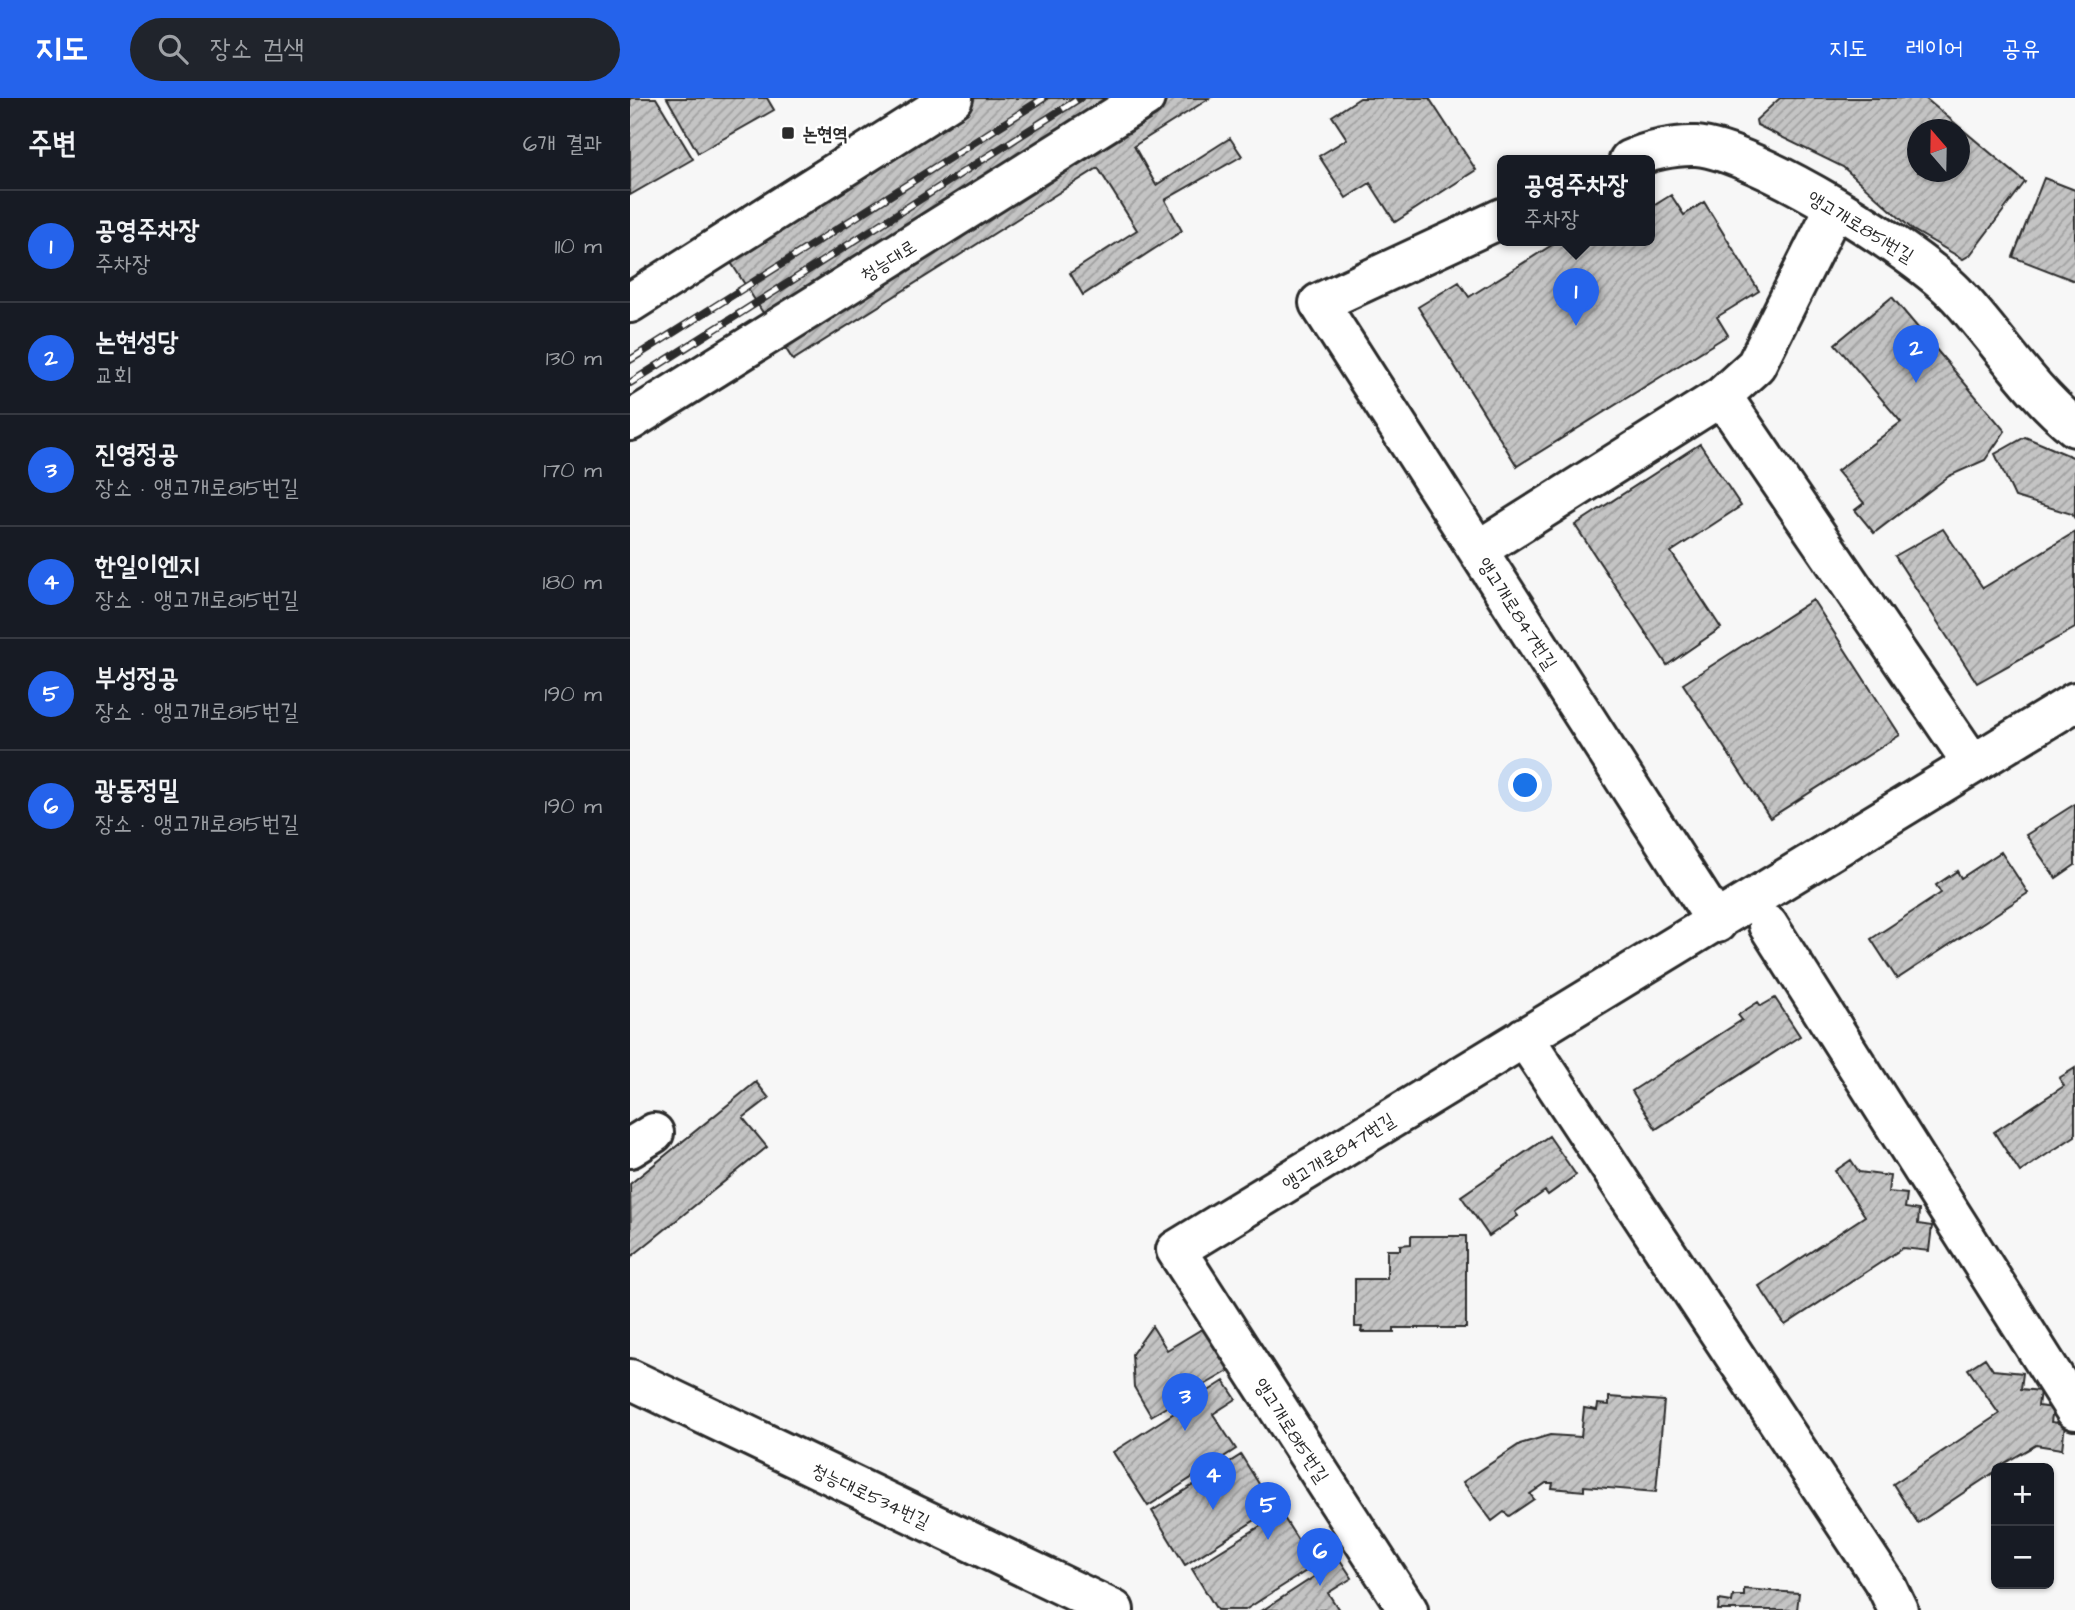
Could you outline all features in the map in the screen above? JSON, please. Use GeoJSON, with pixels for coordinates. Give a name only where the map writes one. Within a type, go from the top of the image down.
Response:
{"type":"FeatureCollection","features":[{"type":"Feature","properties":{"kind":"street"},"geometry":{"type":"LineString","coordinates":[[630,303],[953,98]]}},
{"type":"Feature","properties":{"kind":"street","name":"청능대로"},"geometry":{"type":"LineString","coordinates":[[630,421],[1145,98]]}},
{"type":"Feature","properties":{"kind":"street","name":"앵고개로851번길"},"geometry":{"type":"LineString","coordinates":[[1639,155],[1696,146],[1739,158],[1835,207],[1910,254],[1957,294],[2048,406],[2075,427]]}},
{"type":"Feature","properties":{"kind":"street"},"geometry":{"type":"LineString","coordinates":[[1478,550],[1723,396],[1756,365],[1835,207]]}},
{"type":"Feature","properties":{"kind":"street","name":"앵고개로847번길"},"geometry":{"type":"LineString","coordinates":[[1497,221],[1319,303],[1717,923]]}},
{"type":"Feature","properties":{"kind":"street"},"geometry":{"type":"LineString","coordinates":[[1723,396],[1972,763]]}},
{"type":"Feature","properties":{"kind":"street","name":"앵고개로847번길"},"geometry":{"type":"LineString","coordinates":[[1176,1250],[1524,1037],[1717,923],[1972,763],[2075,702]]}},
{"type":"Feature","properties":{"kind":"street"},"geometry":{"type":"LineString","coordinates":[[1768,925],[2075,1410]]}},
{"type":"Feature","properties":{"kind":"street"},"geometry":{"type":"LineString","coordinates":[[1524,1037],[1886,1585],[1898,1610]]}},
{"type":"Feature","properties":{"kind":"street","name":"앵고개로815번길"},"geometry":{"type":"LineString","coordinates":[[1176,1250],[1408,1610]]}},
{"type":"Feature","properties":{"kind":"street","name":"청능대로534번길"},"geometry":{"type":"LineString","coordinates":[[630,1379],[1114,1610]]}},
{"type":"Feature","properties":{"kind":"building"},"geometry":{"type":"Polygon","coordinates":[[[630,98],[656,98],[693,159],[630,195],[630,98]]]}},
{"type":"Feature","properties":{"kind":"building"},"geometry":{"type":"Polygon","coordinates":[[[667,98],[767,98],[774,110],[698,153],[667,98]]]}},
{"type":"Feature","properties":{"kind":"building"},"geometry":{"type":"Polygon","coordinates":[[[916,98],[1210,98],[1134,146],[1156,185],[1230,138],[1242,156],[1165,200],[1182,231],[1083,295],[1070,273],[1137,230],[1098,168],[793,360],[709,228],[916,98]]]}},
{"type":"Feature","properties":{"kind":"building"},"geometry":{"type":"Polygon","coordinates":[[[1360,98],[1429,98],[1476,170],[1395,222],[1370,183],[1346,198],[1319,156],[1347,139],[1332,116],[1360,98]]]}},
{"type":"Feature","properties":{"kind":"building"},"geometry":{"type":"Polygon","coordinates":[[[1780,98],[1925,98],[1950,119],[1907,119],[1907,182],[1970,182],[1970,136],[2025,182],[1970,255],[1963,259],[1913,230],[1843,167],[1757,125],[1756,120],[1780,98]]]}},
{"type":"Feature","properties":{"kind":"building"},"geometry":{"type":"Polygon","coordinates":[[[2044,178],[2075,190],[2075,281],[2013,257],[2044,178]]]}},
{"type":"Feature","properties":{"kind":"building"},"geometry":{"type":"Polygon","coordinates":[[[1671,195],[1684,215],[1704,202],[1759,291],[1717,317],[1728,335],[1517,466],[1418,307],[1459,282],[1469,297],[1550,246],[1655,246],[1655,205],[1671,195]]]}},
{"type":"Feature","properties":{"kind":"building"},"geometry":{"type":"Polygon","coordinates":[[[1892,297],[2005,431],[1985,460],[1949,476],[1874,533],[1855,510],[1864,503],[1837,471],[1901,422],[1835,344],[1892,297]]]}},
{"type":"Feature","properties":{"kind":"building"},"geometry":{"type":"Polygon","coordinates":[[[2025,437],[2075,458],[2075,519],[2072,514],[2015,497],[1995,454],[2025,437]]]}},
{"type":"Feature","properties":{"kind":"building"},"geometry":{"type":"Polygon","coordinates":[[[1700,444],[1741,506],[1671,552],[1721,628],[1667,665],[1575,525],[1700,444]]]}},
{"type":"Feature","properties":{"kind":"building"},"geometry":{"type":"Polygon","coordinates":[[[1943,529],[1983,588],[2075,532],[2075,628],[1977,683],[1895,556],[1943,529]]]}},
{"type":"Feature","properties":{"kind":"building"},"geometry":{"type":"Polygon","coordinates":[[[1813,600],[1900,735],[1770,818],[1683,684],[1813,600]]]}},
{"type":"Feature","properties":{"kind":"building"},"geometry":{"type":"Polygon","coordinates":[[[2075,804],[2075,865],[2056,878],[2026,835],[2075,804]]]}},
{"type":"Feature","properties":{"kind":"building"},"geometry":{"type":"Polygon","coordinates":[[[2001,852],[2028,893],[1897,979],[1871,939],[1941,893],[1936,885],[1957,871],[1961,878],[2001,852]]]}},
{"type":"Feature","properties":{"kind":"building"},"geometry":{"type":"Polygon","coordinates":[[[1775,998],[1800,1036],[1656,1129],[1632,1091],[1742,1020],[1738,1015],[1758,1002],[1761,1006],[1775,998]]]}},
{"type":"Feature","properties":{"kind":"building"},"geometry":{"type":"Polygon","coordinates":[[[2075,1068],[2075,1136],[2020,1172],[1994,1132],[2064,1086],[2059,1078],[2075,1068]]]}},
{"type":"Feature","properties":{"kind":"building"},"geometry":{"type":"Polygon","coordinates":[[[756,1082],[769,1098],[743,1118],[767,1147],[631,1257],[630,1184],[756,1082]]]}},
{"type":"Feature","properties":{"kind":"building"},"geometry":{"type":"Polygon","coordinates":[[[1549,1136],[1576,1175],[1548,1195],[1545,1191],[1515,1212],[1518,1216],[1489,1236],[1461,1196],[1549,1136]]]}},
{"type":"Feature","properties":{"kind":"building"},"geometry":{"type":"Polygon","coordinates":[[[1851,1160],[1859,1172],[1890,1176],[1888,1192],[1907,1194],[1905,1208],[1919,1210],[1918,1224],[1932,1226],[1929,1251],[1903,1248],[1785,1325],[1759,1286],[1865,1216],[1835,1171],[1851,1160]]]}},
{"type":"Feature","properties":{"kind":"building"},"geometry":{"type":"Polygon","coordinates":[[[1411,1236],[1466,1236],[1466,1328],[1394,1328],[1394,1332],[1361,1332],[1362,1327],[1355,1327],[1355,1279],[1387,1279],[1387,1250],[1400,1250],[1400,1245],[1411,1244],[1411,1236]]]}},
{"type":"Feature","properties":{"kind":"building"},"geometry":{"type":"Polygon","coordinates":[[[1152,1326],[1167,1350],[1207,1326],[1232,1369],[1151,1416],[1134,1387],[1132,1354],[1152,1326]]]}},
{"type":"Feature","properties":{"kind":"building"},"geometry":{"type":"Polygon","coordinates":[[[1985,1358],[1993,1370],[2023,1373],[2021,1389],[2040,1391],[2038,1406],[2053,1408],[2051,1422],[2065,1424],[2062,1449],[2036,1445],[2005,1463],[1991,1463],[1991,1474],[1918,1523],[1893,1484],[1999,1414],[1968,1369],[1985,1358]]]}},
{"type":"Feature","properties":{"kind":"building"},"geometry":{"type":"Polygon","coordinates":[[[1224,1381],[1236,1399],[1213,1414],[1236,1449],[1148,1506],[1113,1452],[1224,1381]]]}},
{"type":"Feature","properties":{"kind":"building"},"geometry":{"type":"Polygon","coordinates":[[[1609,1397],[1664,1401],[1656,1492],[1584,1486],[1584,1491],[1552,1488],[1553,1483],[1546,1483],[1530,1494],[1534,1499],[1509,1516],[1504,1512],[1492,1521],[1463,1482],[1520,1444],[1550,1435],[1581,1437],[1584,1408],[1597,1410],[1598,1404],[1609,1405],[1609,1397]]]}},
{"type":"Feature","properties":{"kind":"building"},"geometry":{"type":"Polygon","coordinates":[[[1241,1455],[1274,1508],[1185,1565],[1152,1511],[1241,1455]]]}},
{"type":"Feature","properties":{"kind":"building"},"geometry":{"type":"Polygon","coordinates":[[[1281,1513],[1314,1566],[1245,1610],[1217,1610],[1192,1569],[1281,1513]]]}},
{"type":"Feature","properties":{"kind":"building"},"geometry":{"type":"Polygon","coordinates":[[[1340,1560],[1352,1578],[1328,1593],[1339,1610],[1263,1610],[1340,1560]]]}},
{"type":"Feature","properties":{"kind":"building"},"geometry":{"type":"Polygon","coordinates":[[[1744,1589],[1799,1593],[1797,1610],[1718,1610],[1719,1600],[1732,1602],[1733,1596],[1744,1596],[1744,1589]]]}},
{"type":"Feature","properties":{"kind":"railway"},"geometry":{"type":"LineString","coordinates":[[630,360],[1044,98]]}},
{"type":"Feature","properties":{"kind":"railway"},"geometry":{"type":"LineString","coordinates":[[630,383],[1080,98]]}},
{"type":"Feature","properties":{"kind":"place","name":"논현역"},"geometry":{"type":"Point","coordinates":[788,133]}},
{"type":"Feature","properties":{"kind":"place","name":"공영주차장"},"geometry":{"type":"Point","coordinates":[1576,326]}},
{"type":"Feature","properties":{"kind":"place","name":"논현성당"},"geometry":{"type":"Point","coordinates":[1916,383]}},
{"type":"Feature","properties":{"kind":"place","name":"진영정공"},"geometry":{"type":"Point","coordinates":[1185,1431]}},
{"type":"Feature","properties":{"kind":"place","name":"한일이엔지"},"geometry":{"type":"Point","coordinates":[1213,1510]}},
{"type":"Feature","properties":{"kind":"place","name":"부성정공"},"geometry":{"type":"Point","coordinates":[1268,1540]}},
{"type":"Feature","properties":{"kind":"place","name":"광동정밀"},"geometry":{"type":"Point","coordinates":[1320,1586]}}]}
